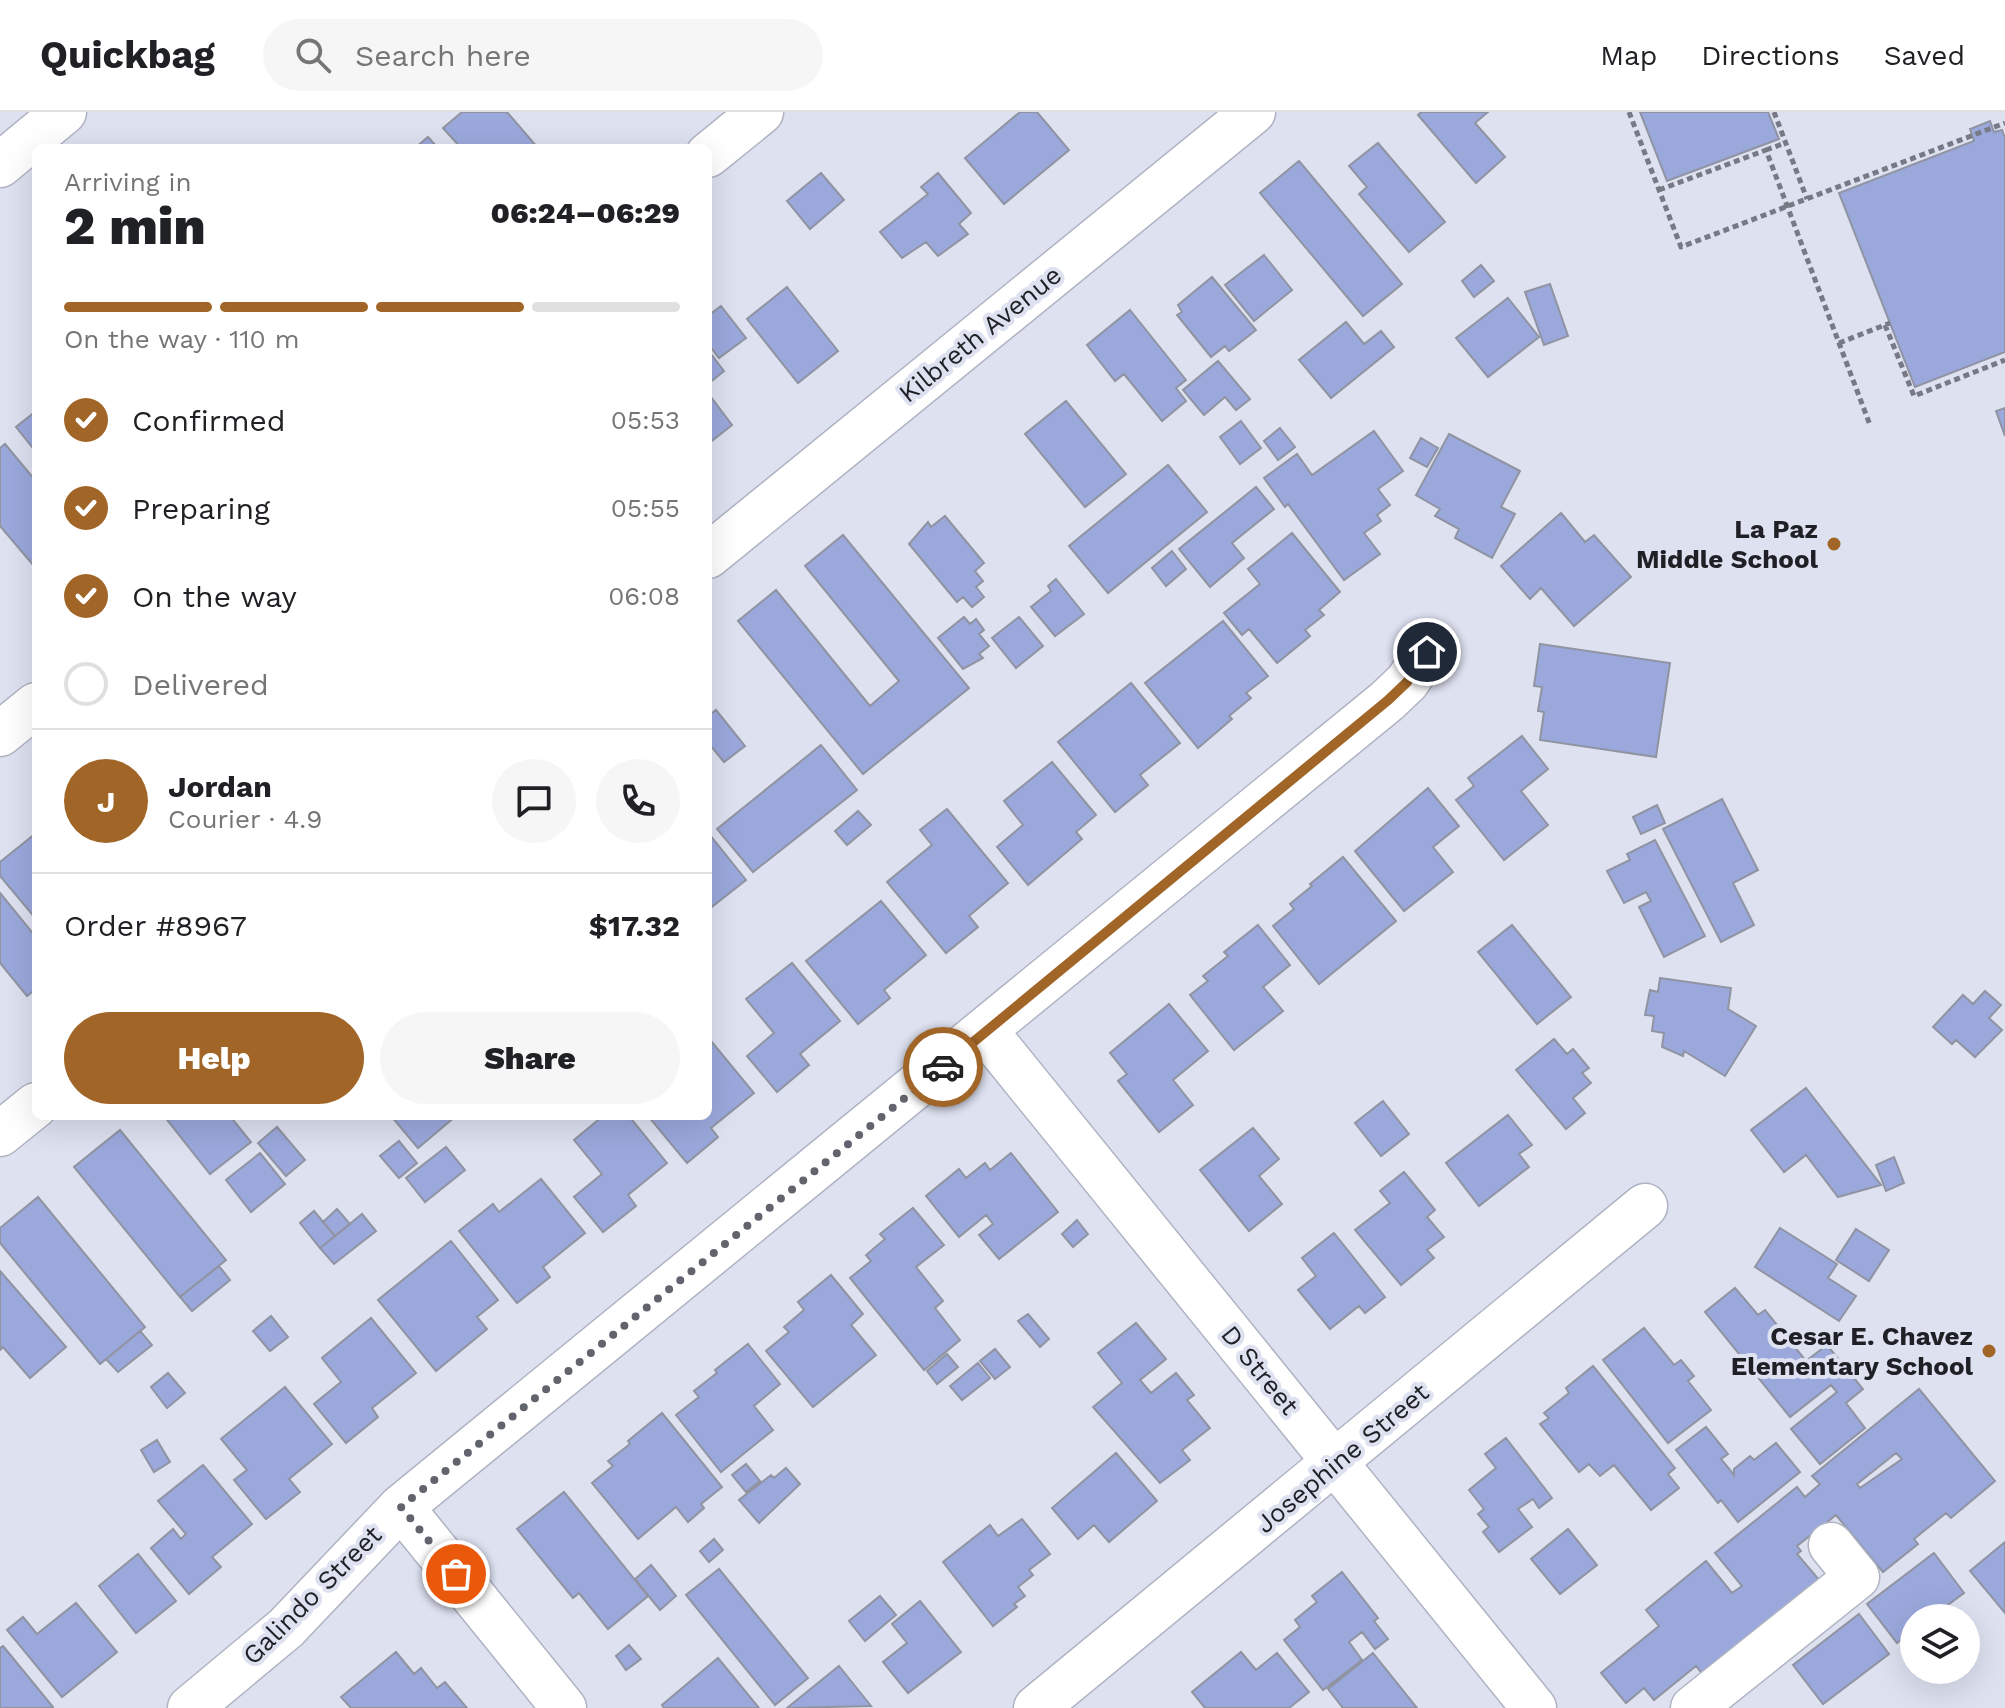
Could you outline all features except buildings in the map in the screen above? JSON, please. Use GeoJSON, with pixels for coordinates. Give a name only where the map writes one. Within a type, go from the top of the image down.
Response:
{"type":"FeatureCollection","features":[{"type":"Feature","properties":{"kind":"street"},"geometry":{"type":"LineString","coordinates":[[3,157],[64,112]]}},
{"type":"Feature","properties":{"kind":"street"},"geometry":{"type":"LineString","coordinates":[[712,152],[761,112]]}},
{"type":"Feature","properties":{"kind":"street","name":"Kilbreth Avenue"},"geometry":{"type":"LineString","coordinates":[[712,553],[1253,112]]}},
{"type":"Feature","properties":{"kind":"street","name":"Galindo Street"},"geometry":{"type":"LineString","coordinates":[[190,1708],[286,1628],[401,1507],[986,1032],[1387,701],[1407,682],[1427,652]]}},
{"type":"Feature","properties":{"kind":"street"},"geometry":{"type":"LineString","coordinates":[[0,734],[32,708]]}},
{"type":"Feature","properties":{"kind":"street","name":"D Street"},"geometry":{"type":"LineString","coordinates":[[986,1032],[1534,1708]]}},
{"type":"Feature","properties":{"kind":"street"},"geometry":{"type":"LineString","coordinates":[[0,1134],[32,1108]]}},
{"type":"Feature","properties":{"kind":"street","name":"Josephine Street"},"geometry":{"type":"LineString","coordinates":[[1036,1708],[1336,1464],[1645,1206]]}},
{"type":"Feature","properties":{"kind":"street"},"geometry":{"type":"LineString","coordinates":[[401,1507],[564,1708]]}},
{"type":"Feature","properties":{"kind":"street"},"geometry":{"type":"LineString","coordinates":[[1693,1708],[1857,1577],[1831,1545]]}},
{"type":"Feature","properties":{"kind":"path"},"geometry":{"type":"LineString","coordinates":[[1629,112],[1681,247],[2005,123]]}},
{"type":"Feature","properties":{"kind":"path"},"geometry":{"type":"LineString","coordinates":[[1774,112],[1807,199]]}},
{"type":"Feature","properties":{"kind":"path"},"geometry":{"type":"LineString","coordinates":[[1659,190],[1785,143]]}},
{"type":"Feature","properties":{"kind":"path"},"geometry":{"type":"LineString","coordinates":[[1766,150],[1870,425]]}},
{"type":"Feature","properties":{"kind":"path"},"geometry":{"type":"LineString","coordinates":[[1839,343],[1888,324],[1914,396],[2005,360]]}},
{"type":"Feature","properties":{"kind":"way so far"},"geometry":{"type":"LineString","coordinates":[[456,1574],[401,1507],[943,1067]]}},
{"type":"Feature","properties":{"kind":"place","name":"La Paz Middle School"},"geometry":{"type":"Point","coordinates":[1834,544]}},
{"type":"Feature","properties":{"kind":"place","name":"Cesar E. Chavez Elementary School"},"geometry":{"type":"Point","coordinates":[1989,1351]}},
{"type":"Feature","properties":{"kind":"route"},"geometry":{"type":"LineString","coordinates":[[943,1067],[1387,701],[1407,682],[1427,652]]}}]}
